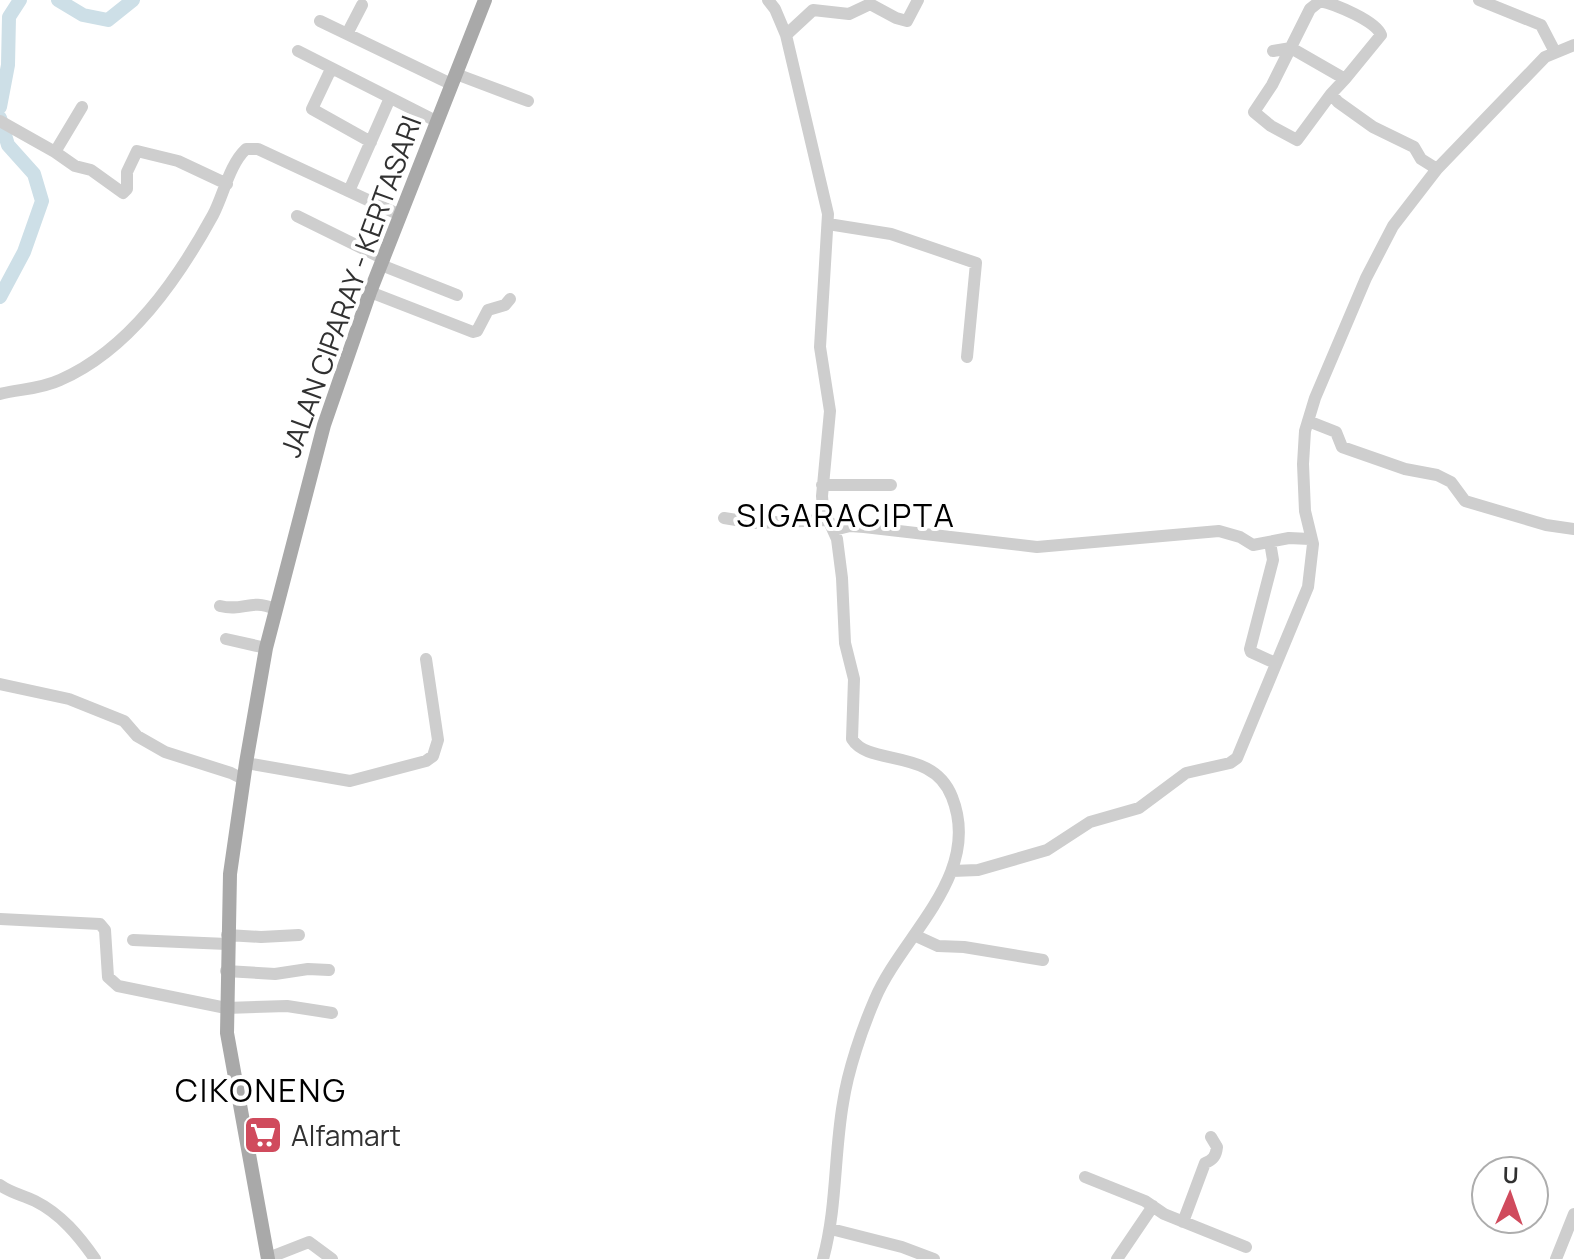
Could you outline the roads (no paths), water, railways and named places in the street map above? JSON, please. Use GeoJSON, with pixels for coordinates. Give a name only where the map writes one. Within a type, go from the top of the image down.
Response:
{"type":"FeatureCollection","features":[{"type":"Feature","properties":{"kind":"main road","name":"JALAN CIPARAY - KERTASARI"},"geometry":{"type":"LineString","coordinates":[[268,1259],[230,1058],[226,1008],[230,874],[243,779],[266,648],[324,425],[370,292],[485,0]]}},
{"type":"Feature","properties":{"kind":"street"},"geometry":{"type":"LineString","coordinates":[[768,0],[786,35],[827,203],[820,347],[830,411],[822,485],[823,508],[831,525],[842,578],[845,643],[854,679],[852,739],[862,748],[923,766],[947,786],[957,811],[956,856],[952,871],[935,905],[887,974],[874,1000],[855,1057],[841,1112],[831,1229],[823,1259]]}},
{"type":"Feature","properties":{"kind":"street"},"geometry":{"type":"LineString","coordinates":[[786,35],[805,14],[813,10],[849,14],[873,4],[907,21],[918,0]]}},
{"type":"Feature","properties":{"kind":"street"},"geometry":{"type":"LineString","coordinates":[[1479,0],[1541,25],[1555,52]]}},
{"type":"Feature","properties":{"kind":"street"},"geometry":{"type":"LineString","coordinates":[[1320,1],[1368,21],[1378,28],[1381,35],[1297,140],[1254,112],[1291,48],[1310,9],[1320,1]]}},
{"type":"Feature","properties":{"kind":"street"},"geometry":{"type":"LineString","coordinates":[[348,32],[362,5]]}},
{"type":"Feature","properties":{"kind":"street"},"geometry":{"type":"LineString","coordinates":[[320,21],[453,79],[528,101]]}},
{"type":"Feature","properties":{"kind":"street"},"geometry":{"type":"LineString","coordinates":[[952,871],[978,870],[1047,850],[1090,822],[1139,808],[1186,773],[1234,761],[1308,587],[1313,544],[1303,464],[1308,421],[1327,369],[1380,252],[1393,226],[1437,169],[1545,57],[1574,45]]}},
{"type":"Feature","properties":{"kind":"street"},"geometry":{"type":"LineString","coordinates":[[1273,51],[1291,48],[1345,79]]}},
{"type":"Feature","properties":{"kind":"street"},"geometry":{"type":"LineString","coordinates":[[298,51],[436,121]]}},
{"type":"Feature","properties":{"kind":"street"},"geometry":{"type":"LineString","coordinates":[[331,69],[312,109],[371,142]]}},
{"type":"Feature","properties":{"kind":"street"},"geometry":{"type":"LineString","coordinates":[[1331,94],[1373,127],[1414,147],[1421,159],[1437,169]]}},
{"type":"Feature","properties":{"kind":"street"},"geometry":{"type":"LineString","coordinates":[[349,191],[390,98]]}},
{"type":"Feature","properties":{"kind":"street"},"geometry":{"type":"LineString","coordinates":[[55,152],[82,107]]}},
{"type":"Feature","properties":{"kind":"street"},"geometry":{"type":"LineString","coordinates":[[2,121],[75,166],[91,170],[123,193],[127,189],[128,169],[138,151],[178,161],[227,184]]}},
{"type":"Feature","properties":{"kind":"street"},"geometry":{"type":"LineString","coordinates":[[0,394],[60,380],[82,369],[122,339],[151,308],[178,270],[212,217],[243,151],[254,148],[400,215]]}},
{"type":"Feature","properties":{"kind":"street"},"geometry":{"type":"LineString","coordinates":[[297,216],[382,262],[457,295]]}},
{"type":"Feature","properties":{"kind":"street"},"geometry":{"type":"LineString","coordinates":[[828,224],[891,234],[976,263],[967,357]]}},
{"type":"Feature","properties":{"kind":"street"},"geometry":{"type":"LineString","coordinates":[[370,292],[473,332],[477,331],[488,310],[505,305],[510,299]]}},
{"type":"Feature","properties":{"kind":"street"},"geometry":{"type":"LineString","coordinates":[[1308,421],[1336,432],[1339,445],[1350,450],[1405,469],[1437,475],[1451,482],[1465,501],[1546,525],[1574,529]]}},
{"type":"Feature","properties":{"kind":"street"},"geometry":{"type":"LineString","coordinates":[[822,485],[891,485]]}},
{"type":"Feature","properties":{"kind":"street"},"geometry":{"type":"LineString","coordinates":[[724,518],[755,523],[864,527],[1037,547],[1208,531],[1240,537],[1249,544],[1289,538],[1310,539]]}},
{"type":"Feature","properties":{"kind":"street"},"geometry":{"type":"LineString","coordinates":[[1270,542],[1273,560],[1250,649],[1275,663]]}},
{"type":"Feature","properties":{"kind":"street"},"geometry":{"type":"LineString","coordinates":[[220,606],[231,609],[261,602],[275,609]]}},
{"type":"Feature","properties":{"kind":"street"},"geometry":{"type":"LineString","coordinates":[[226,639],[266,648]]}},
{"type":"Feature","properties":{"kind":"street"},"geometry":{"type":"LineString","coordinates":[[246,763],[350,781],[426,761],[433,756],[438,740],[426,659]]}},
{"type":"Feature","properties":{"kind":"street"},"geometry":{"type":"LineString","coordinates":[[0,684],[69,699],[124,721],[137,736],[165,752],[243,779]]}},
{"type":"Feature","properties":{"kind":"street"},"geometry":{"type":"LineString","coordinates":[[0,919],[100,924],[105,930],[107,973],[113,983],[136,990],[226,1008],[287,1006],[332,1013]]}},
{"type":"Feature","properties":{"kind":"street"},"geometry":{"type":"LineString","coordinates":[[133,940],[227,940],[299,935]]}},
{"type":"Feature","properties":{"kind":"street"},"geometry":{"type":"LineString","coordinates":[[914,935],[938,946],[964,947],[1043,960]]}},
{"type":"Feature","properties":{"kind":"street"},"geometry":{"type":"LineString","coordinates":[[226,971],[275,974],[310,969],[329,970]]}},
{"type":"Feature","properties":{"kind":"street"},"geometry":{"type":"LineString","coordinates":[[1183,1222],[1205,1163],[1215,1157],[1217,1147],[1211,1137]]}},
{"type":"Feature","properties":{"kind":"street"},"geometry":{"type":"LineString","coordinates":[[1085,1177],[1246,1247]]}},
{"type":"Feature","properties":{"kind":"street"},"geometry":{"type":"LineString","coordinates":[[0,1185],[38,1202],[74,1231],[95,1259]]}},
{"type":"Feature","properties":{"kind":"street"},"geometry":{"type":"LineString","coordinates":[[1117,1259],[1153,1206]]}},
{"type":"Feature","properties":{"kind":"street"},"geometry":{"type":"LineString","coordinates":[[1556,1259],[1574,1214]]}},
{"type":"Feature","properties":{"kind":"street"},"geometry":{"type":"LineString","coordinates":[[831,1229],[902,1247],[934,1259]]}},
{"type":"Feature","properties":{"kind":"street"},"geometry":{"type":"LineString","coordinates":[[268,1259],[309,1242],[332,1259]]}},
{"type":"Feature","properties":{"kind":"waterway"},"geometry":{"type":"LineString","coordinates":[[0,107],[8,65],[9,17],[20,0]]}},
{"type":"Feature","properties":{"kind":"waterway"},"geometry":{"type":"LineString","coordinates":[[58,0],[83,15],[108,20],[133,0]]}},
{"type":"Feature","properties":{"kind":"waterway"},"geometry":{"type":"LineString","coordinates":[[0,118],[8,145],[34,174],[42,201],[24,252],[0,297]]}},
{"type":"Feature","properties":{"kind":"place","name":"Alfamart"},"geometry":{"type":"Point","coordinates":[263,1135]}},
{"type":"Feature","properties":{"kind":"district","name":"SIGARACIPTA"},"geometry":{"type":"Point","coordinates":[846,515]}},
{"type":"Feature","properties":{"kind":"district","name":"CIKONENG"},"geometry":{"type":"Point","coordinates":[261,1090]}}]}
